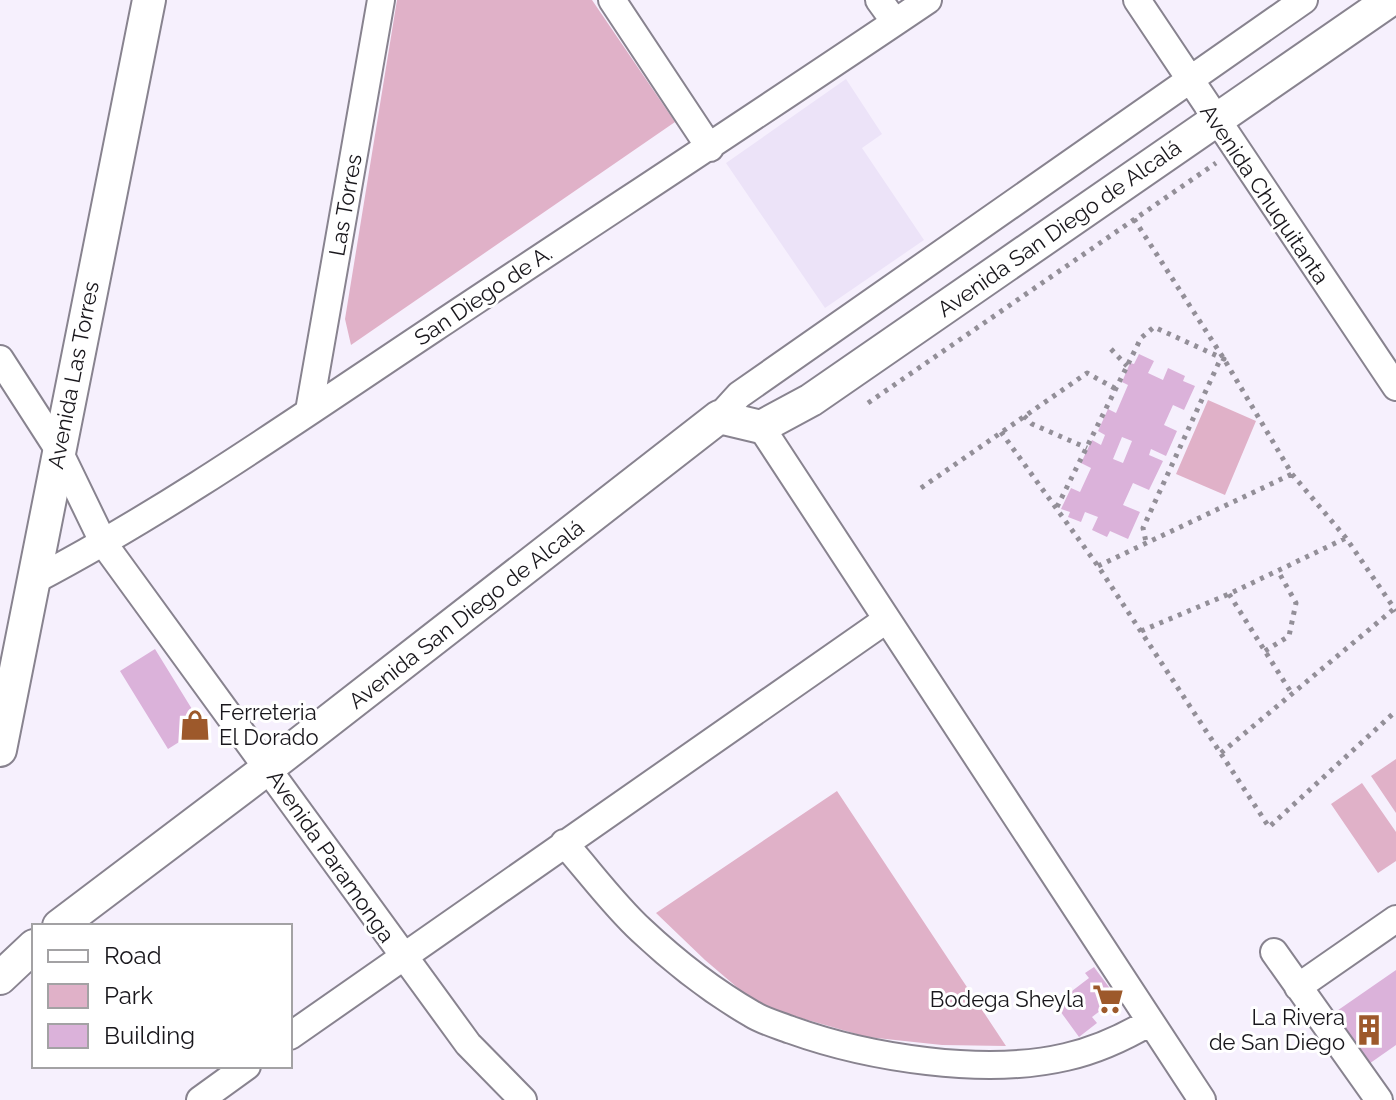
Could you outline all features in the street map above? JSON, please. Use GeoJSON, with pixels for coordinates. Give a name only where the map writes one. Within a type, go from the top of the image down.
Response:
{"type":"FeatureCollection","features":[{"type":"Feature","properties":{"kind":"street","name":"Avenida Las Torres"},"geometry":{"type":"LineString","coordinates":[[0,750],[149,0]]}},
{"type":"Feature","properties":{"kind":"street","name":"Las Torres"},"geometry":{"type":"LineString","coordinates":[[309,411],[381,0]]}},
{"type":"Feature","properties":{"kind":"street"},"geometry":{"type":"LineString","coordinates":[[612,0],[710,148]]}},
{"type":"Feature","properties":{"kind":"street"},"geometry":{"type":"LineString","coordinates":[[879,0],[895,22]]}},
{"type":"Feature","properties":{"kind":"street","name":"San Diego de A."},"geometry":{"type":"LineString","coordinates":[[33,581],[104,544],[309,411],[617,206],[710,148],[928,0]]}},
{"type":"Feature","properties":{"kind":"street","name":"Avenida Chuquitanta"},"geometry":{"type":"LineString","coordinates":[[1137,0],[1215,121],[1396,387]]}},
{"type":"Feature","properties":{"kind":"street","name":"Avenida San Diego de Alcalá"},"geometry":{"type":"LineString","coordinates":[[62,924],[268,768],[719,417],[739,395],[1304,0]]}},
{"type":"Feature","properties":{"kind":"street","name":"Avenida San Diego de Alcalá"},"geometry":{"type":"LineString","coordinates":[[761,427],[811,400],[1390,0]]}},
{"type":"Feature","properties":{"kind":"street","name":"Avenida Paramonga"},"geometry":{"type":"LineString","coordinates":[[0,359],[58,449],[104,544],[468,1044],[523,1100]]}},
{"type":"Feature","properties":{"kind":"street"},"geometry":{"type":"LineString","coordinates":[[719,417],[761,427],[1202,1100]]}},
{"type":"Feature","properties":{"kind":"street"},"geometry":{"type":"LineString","coordinates":[[292,1035],[886,620]]}},
{"type":"Feature","properties":{"kind":"street"},"geometry":{"type":"LineString","coordinates":[[564,843],[639,928],[695,976],[754,1016],[820,1040],[878,1053],[942,1062],[996,1065],[1064,1058],[1115,1043],[1150,1022]]}},
{"type":"Feature","properties":{"kind":"street"},"geometry":{"type":"LineString","coordinates":[[1298,987],[1396,919]]}},
{"type":"Feature","properties":{"kind":"street"},"geometry":{"type":"LineString","coordinates":[[0,978],[32,948]]}},
{"type":"Feature","properties":{"kind":"street"},"geometry":{"type":"LineString","coordinates":[[1274,952],[1379,1100]]}},
{"type":"Feature","properties":{"kind":"street"},"geometry":{"type":"LineString","coordinates":[[200,1100],[244,1068]]}},
{"type":"Feature","properties":{"kind":"path"},"geometry":{"type":"LineString","coordinates":[[868,403],[1228,155]]}},
{"type":"Feature","properties":{"kind":"path"},"geometry":{"type":"LineString","coordinates":[[1134,219],[1224,359],[1292,474],[1346,538],[1395,609],[1221,753]]}},
{"type":"Feature","properties":{"kind":"path"},"geometry":{"type":"LineString","coordinates":[[1057,507],[1141,338],[1154,327],[1224,359]]}},
{"type":"Feature","properties":{"kind":"path"},"geometry":{"type":"LineString","coordinates":[[1111,349],[1127,366]]}},
{"type":"Feature","properties":{"kind":"path"},"geometry":{"type":"LineString","coordinates":[[1146,542],[1143,528],[1220,360],[1224,359]]}},
{"type":"Feature","properties":{"kind":"path"},"geometry":{"type":"LineString","coordinates":[[921,488],[1087,373],[1116,389]]}},
{"type":"Feature","properties":{"kind":"path"},"geometry":{"type":"LineString","coordinates":[[1024,416],[1032,424],[1087,448]]}},
{"type":"Feature","properties":{"kind":"path"},"geometry":{"type":"LineString","coordinates":[[1001,432],[1098,566],[1269,827],[1396,711]]}},
{"type":"Feature","properties":{"kind":"path"},"geometry":{"type":"LineString","coordinates":[[1098,566],[1292,474]]}},
{"type":"Feature","properties":{"kind":"path"},"geometry":{"type":"LineString","coordinates":[[1141,631],[1229,594],[1346,538]]}},
{"type":"Feature","properties":{"kind":"path"},"geometry":{"type":"LineString","coordinates":[[1265,651],[1289,636],[1296,603],[1278,571]]}},
{"type":"Feature","properties":{"kind":"path"},"geometry":{"type":"LineString","coordinates":[[1229,594],[1292,694]]}},
{"type":"Feature","properties":{"kind":"shaded area"},"geometry":{"type":"Polygon","coordinates":[[[846,79],[882,134],[862,148],[924,240],[825,308],[726,163],[846,79]]]}},
{"type":"Feature","properties":{"kind":"green space"},"geometry":{"type":"Polygon","coordinates":[[[397,0],[592,0],[675,122],[351,345],[345,319],[397,0]]]}},
{"type":"Feature","properties":{"kind":"green space"},"geometry":{"type":"Polygon","coordinates":[[[1208,400],[1256,421],[1225,495],[1176,474],[1208,400]]]}},
{"type":"Feature","properties":{"kind":"green space"},"geometry":{"type":"Polygon","coordinates":[[[1396,759],[1396,813],[1371,776],[1396,759]]]}},
{"type":"Feature","properties":{"kind":"green space"},"geometry":{"type":"Polygon","coordinates":[[[1362,783],[1396,832],[1396,861],[1378,873],[1331,804],[1362,783]]]}},
{"type":"Feature","properties":{"kind":"green space"},"geometry":{"type":"Polygon","coordinates":[[[837,791],[1006,1046],[942,1045],[867,1037],[759,1006],[656,913],[837,791]]]}},
{"type":"Feature","properties":{"kind":"building"},"geometry":{"type":"Polygon","coordinates":[[[1139,354],[1154,361],[1148,373],[1163,380],[1168,368],[1185,376],[1183,381],[1195,386],[1184,410],[1173,405],[1164,425],[1177,431],[1166,456],[1151,449],[1149,455],[1163,461],[1149,490],[1133,483],[1123,505],[1140,512],[1128,539],[1110,531],[1107,537],[1092,530],[1098,517],[1085,512],[1081,522],[1068,517],[1070,512],[1061,509],[1071,488],[1080,492],[1091,468],[1081,463],[1092,440],[1101,445],[1105,435],[1098,431],[1108,409],[1116,413],[1128,385],[1122,382],[1130,363],[1134,364],[1139,354]],[[1122,437],[1113,459],[1123,463],[1132,441],[1122,437]]]}},
{"type":"Feature","properties":{"kind":"building"},"geometry":{"type":"Polygon","coordinates":[[[155,649],[203,727],[168,749],[120,671],[155,649]]]}},
{"type":"Feature","properties":{"kind":"building"},"geometry":{"type":"Polygon","coordinates":[[[1094,967],[1117,998],[1092,1017],[1097,1023],[1079,1037],[1055,1004],[1089,978],[1085,973],[1094,967]]]}},
{"type":"Feature","properties":{"kind":"building","name":"La Rivera de San Diego"},"geometry":{"type":"Polygon","coordinates":[[[1396,970],[1396,1045],[1366,1066],[1331,1015],[1396,970]]]}},
{"type":"Feature","properties":{"kind":"place","name":"Ferreteria El Dorado"},"geometry":{"type":"Point","coordinates":[195,725]}},
{"type":"Feature","properties":{"kind":"place","name":"Bodega Sheyla"},"geometry":{"type":"Point","coordinates":[1108,999]}},
{"type":"Feature","properties":{"kind":"place","name":"La Rivera de San Diego"},"geometry":{"type":"Point","coordinates":[1369,1030]}}]}
